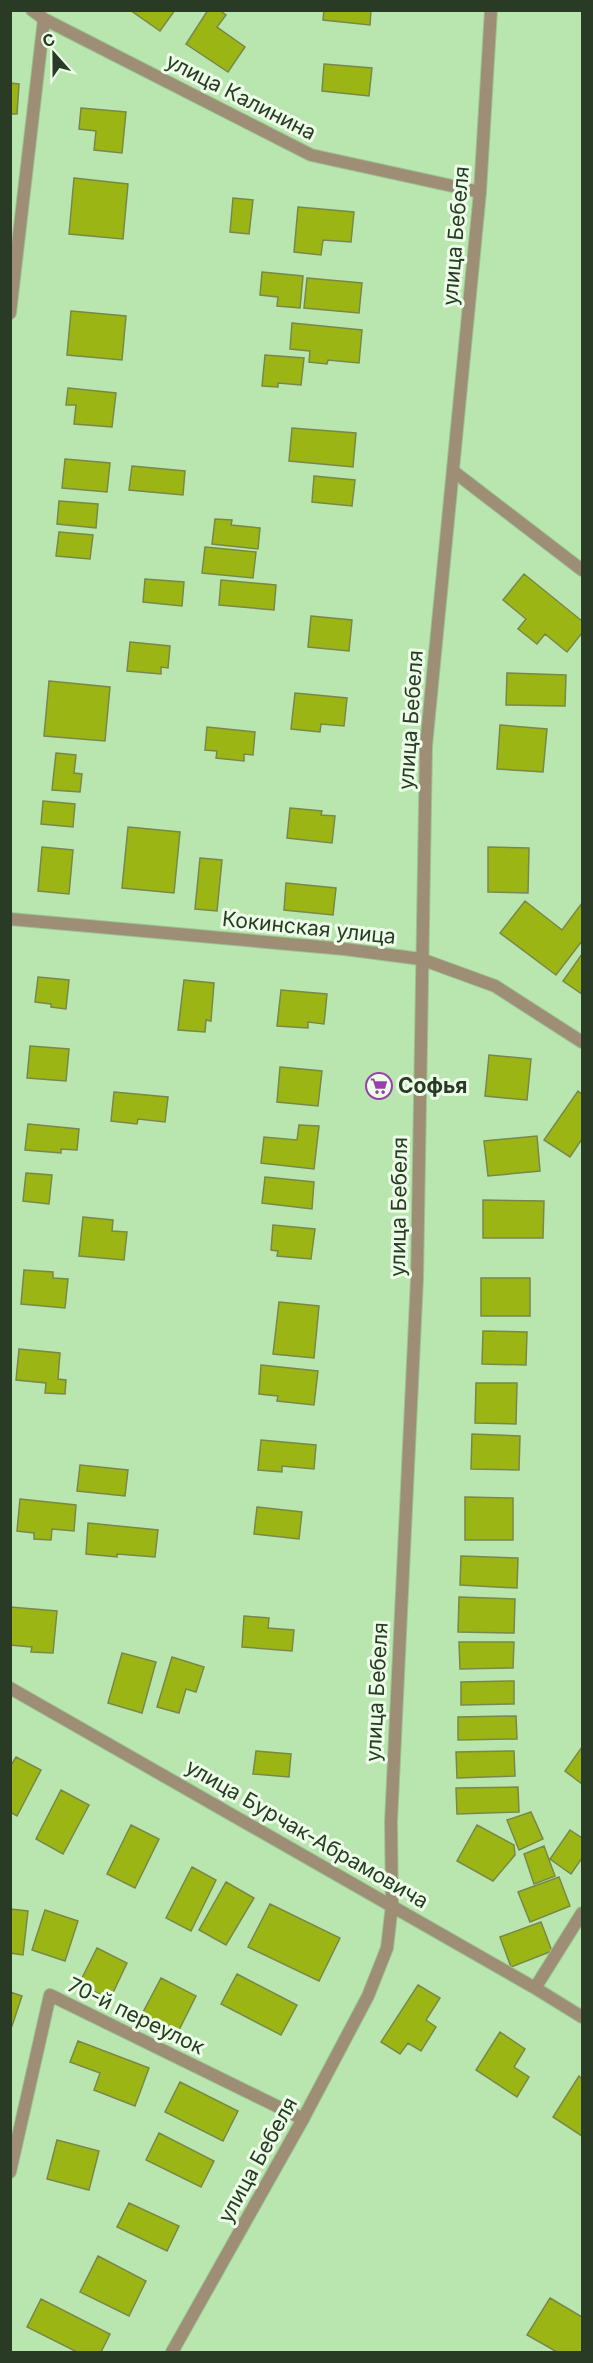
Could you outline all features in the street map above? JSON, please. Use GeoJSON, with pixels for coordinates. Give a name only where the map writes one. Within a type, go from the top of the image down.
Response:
{"type":"FeatureCollection","features":[{"type":"Feature","properties":{"kind":"street","name":"улица Калинина"},"geometry":{"type":"LineString","coordinates":[[32,10],[44,19],[311,155],[480,192]]}},
{"type":"Feature","properties":{"kind":"street","name":"улица Бебеля"},"geometry":{"type":"LineString","coordinates":[[172,2352],[303,2119],[368,1996],[387,1948],[392,1905],[391,1810],[417,1278],[426,746],[480,192],[491,10]]}},
{"type":"Feature","properties":{"kind":"street"},"geometry":{"type":"LineString","coordinates":[[10,313],[44,19]]}},
{"type":"Feature","properties":{"kind":"street"},"geometry":{"type":"LineString","coordinates":[[453,471],[582,570]]}},
{"type":"Feature","properties":{"kind":"street","name":"Кокинская улица"},"geometry":{"type":"LineString","coordinates":[[10,919],[344,949],[422,959],[495,986],[582,1041]]}},
{"type":"Feature","properties":{"kind":"street","name":"улица Бурчак-Абрамовича"},"geometry":{"type":"LineString","coordinates":[[10,1688],[392,1905],[582,2017]]}},
{"type":"Feature","properties":{"kind":"street"},"geometry":{"type":"LineString","coordinates":[[535,1988],[582,1913]]}},
{"type":"Feature","properties":{"kind":"street","name":"70-й переулок"},"geometry":{"type":"LineString","coordinates":[[10,2172],[50,1995],[303,2119]]}},
{"type":"Feature","properties":{"kind":"building"},"geometry":{"type":"Polygon","coordinates":[[[130,10],[175,10],[160,31],[130,10]]]}},
{"type":"Feature","properties":{"kind":"building"},"geometry":{"type":"Polygon","coordinates":[[[208,10],[219,10],[226,15],[217,27],[245,47],[228,72],[186,44],[208,10]]]}},
{"type":"Feature","properties":{"kind":"building"},"geometry":{"type":"Polygon","coordinates":[[[324,10],[371,10],[370,25],[323,20],[324,10]]]}},
{"type":"Feature","properties":{"kind":"building"},"geometry":{"type":"Polygon","coordinates":[[[324,64],[372,68],[369,96],[322,91],[324,64]]]}},
{"type":"Feature","properties":{"kind":"building"},"geometry":{"type":"Polygon","coordinates":[[[10,83],[19,84],[17,114],[10,114],[10,83]]]}},
{"type":"Feature","properties":{"kind":"building"},"geometry":{"type":"Polygon","coordinates":[[[81,108],[126,112],[122,153],[94,150],[96,131],[79,129],[81,108]]]}},
{"type":"Feature","properties":{"kind":"building"},"geometry":{"type":"Polygon","coordinates":[[[74,178],[128,184],[123,239],[69,234],[74,178]]]}},
{"type":"Feature","properties":{"kind":"building"},"geometry":{"type":"Polygon","coordinates":[[[233,198],[253,200],[249,234],[230,232],[233,198]]]}},
{"type":"Feature","properties":{"kind":"building"},"geometry":{"type":"Polygon","coordinates":[[[298,207],[354,212],[351,242],[323,240],[321,255],[294,252],[298,207]]]}},
{"type":"Feature","properties":{"kind":"building"},"geometry":{"type":"Polygon","coordinates":[[[262,272],[303,276],[300,308],[277,306],[278,297],[260,295],[262,272]]]}},
{"type":"Feature","properties":{"kind":"building"},"geometry":{"type":"Polygon","coordinates":[[[307,278],[362,283],[359,313],[304,308],[307,278]]]}},
{"type":"Feature","properties":{"kind":"building"},"geometry":{"type":"Polygon","coordinates":[[[71,311],[126,316],[122,360],[67,355],[71,311]]]}},
{"type":"Feature","properties":{"kind":"building"},"geometry":{"type":"Polygon","coordinates":[[[292,323],[362,330],[359,363],[328,360],[327,364],[309,362],[310,351],[290,349],[292,323]]]}},
{"type":"Feature","properties":{"kind":"building"},"geometry":{"type":"Polygon","coordinates":[[[265,355],[304,358],[301,385],[278,383],[278,387],[262,386],[265,355]]]}},
{"type":"Feature","properties":{"kind":"building"},"geometry":{"type":"Polygon","coordinates":[[[68,388],[116,393],[112,427],[74,424],[76,405],[66,405],[68,388]]]}},
{"type":"Feature","properties":{"kind":"building"},"geometry":{"type":"Polygon","coordinates":[[[292,428],[356,433],[353,467],[289,461],[292,428]]]}},
{"type":"Feature","properties":{"kind":"building"},"geometry":{"type":"Polygon","coordinates":[[[65,459],[110,463],[107,492],[62,488],[65,459]]]}},
{"type":"Feature","properties":{"kind":"building"},"geometry":{"type":"Polygon","coordinates":[[[132,466],[185,471],[183,495],[129,490],[132,466]]]}},
{"type":"Feature","properties":{"kind":"building"},"geometry":{"type":"Polygon","coordinates":[[[314,476],[355,480],[352,506],[312,502],[314,476]]]}},
{"type":"Feature","properties":{"kind":"building"},"geometry":{"type":"Polygon","coordinates":[[[59,501],[98,504],[96,528],[57,524],[59,501]]]}},
{"type":"Feature","properties":{"kind":"building"},"geometry":{"type":"Polygon","coordinates":[[[215,519],[232,520],[231,525],[260,528],[258,549],[212,544],[215,519]]]}},
{"type":"Feature","properties":{"kind":"building"},"geometry":{"type":"Polygon","coordinates":[[[59,532],[93,535],[90,559],[56,556],[59,532]]]}},
{"type":"Feature","properties":{"kind":"building"},"geometry":{"type":"Polygon","coordinates":[[[205,547],[256,552],[253,578],[202,573],[205,547]]]}},
{"type":"Feature","properties":{"kind":"building"},"geometry":{"type":"Polygon","coordinates":[[[524,574],[582,621],[582,633],[567,652],[545,634],[537,644],[518,629],[526,619],[503,600],[524,574]]]}},
{"type":"Feature","properties":{"kind":"building"},"geometry":{"type":"Polygon","coordinates":[[[145,579],[184,582],[182,606],[143,602],[145,579]]]}},
{"type":"Feature","properties":{"kind":"building"},"geometry":{"type":"Polygon","coordinates":[[[221,580],[276,585],[274,610],[219,605],[221,580]]]}},
{"type":"Feature","properties":{"kind":"building"},"geometry":{"type":"Polygon","coordinates":[[[311,616],[352,620],[349,651],[308,647],[311,616]]]}},
{"type":"Feature","properties":{"kind":"building"},"geometry":{"type":"Polygon","coordinates":[[[130,642],[170,646],[168,668],[161,667],[161,674],[127,671],[130,642]]]}},
{"type":"Feature","properties":{"kind":"building"},"geometry":{"type":"Polygon","coordinates":[[[507,673],[566,675],[565,706],[506,705],[507,673]]]}},
{"type":"Feature","properties":{"kind":"building"},"geometry":{"type":"Polygon","coordinates":[[[49,681],[110,687],[105,741],[44,736],[49,681]]]}},
{"type":"Feature","properties":{"kind":"building"},"geometry":{"type":"Polygon","coordinates":[[[295,693],[347,698],[344,726],[321,724],[320,732],[291,729],[295,693]]]}},
{"type":"Feature","properties":{"kind":"building"},"geometry":{"type":"Polygon","coordinates":[[[500,725],[547,729],[543,772],[497,769],[500,725]]]}},
{"type":"Feature","properties":{"kind":"building"},"geometry":{"type":"Polygon","coordinates":[[[207,727],[255,732],[253,755],[244,754],[244,761],[216,758],[217,751],[205,750],[207,727]]]}},
{"type":"Feature","properties":{"kind":"building"},"geometry":{"type":"Polygon","coordinates":[[[56,753],[76,755],[74,773],[82,774],[80,792],[52,790],[56,753]]]}},
{"type":"Feature","properties":{"kind":"building"},"geometry":{"type":"Polygon","coordinates":[[[43,801],[75,804],[73,827],[41,824],[43,801]]]}},
{"type":"Feature","properties":{"kind":"building"},"geometry":{"type":"Polygon","coordinates":[[[290,808],[322,811],[321,815],[335,816],[332,843],[287,838],[290,808]]]}},
{"type":"Feature","properties":{"kind":"building"},"geometry":{"type":"Polygon","coordinates":[[[128,827],[180,832],[174,893],[122,888],[128,827]]]}},
{"type":"Feature","properties":{"kind":"building"},"geometry":{"type":"Polygon","coordinates":[[[42,847],[73,850],[69,894],[38,891],[42,847]]]}},
{"type":"Feature","properties":{"kind":"building"},"geometry":{"type":"Polygon","coordinates":[[[488,847],[529,848],[528,893],[488,892],[488,847]]]}},
{"type":"Feature","properties":{"kind":"building"},"geometry":{"type":"Polygon","coordinates":[[[200,858],[222,860],[217,911],[195,909],[200,858]]]}},
{"type":"Feature","properties":{"kind":"building"},"geometry":{"type":"Polygon","coordinates":[[[286,883],[336,888],[333,915],[284,910],[286,883]]]}},
{"type":"Feature","properties":{"kind":"building"},"geometry":{"type":"Polygon","coordinates":[[[525,901],[562,930],[582,903],[582,941],[556,975],[500,933],[525,901]]]}},
{"type":"Feature","properties":{"kind":"building"},"geometry":{"type":"Polygon","coordinates":[[[582,954],[582,994],[563,981],[582,954]]]}},
{"type":"Feature","properties":{"kind":"building"},"geometry":{"type":"Polygon","coordinates":[[[38,977],[69,980],[66,1009],[35,1002],[38,977]]]}},
{"type":"Feature","properties":{"kind":"building"},"geometry":{"type":"Polygon","coordinates":[[[184,980],[214,983],[211,1021],[206,1020],[205,1032],[178,1030],[184,980]]]}},
{"type":"Feature","properties":{"kind":"building"},"geometry":{"type":"Polygon","coordinates":[[[281,990],[327,994],[324,1024],[308,1022],[308,1028],[277,1026],[281,990]]]}},
{"type":"Feature","properties":{"kind":"building"},"geometry":{"type":"Polygon","coordinates":[[[30,1046],[69,1049],[66,1081],[27,1078],[30,1046]]]}},
{"type":"Feature","properties":{"kind":"building"},"geometry":{"type":"Polygon","coordinates":[[[489,1055],[531,1059],[527,1100],[485,1096],[489,1055]]]}},
{"type":"Feature","properties":{"kind":"building"},"geometry":{"type":"Polygon","coordinates":[[[280,1067],[322,1071],[318,1106],[277,1102],[280,1067]]]}},
{"type":"Feature","properties":{"kind":"building"},"geometry":{"type":"Polygon","coordinates":[[[578,1091],[582,1094],[582,1139],[570,1157],[544,1140],[578,1091]]]}},
{"type":"Feature","properties":{"kind":"building"},"geometry":{"type":"Polygon","coordinates":[[[114,1092],[168,1097],[165,1122],[138,1119],[137,1124],[111,1121],[114,1092]]]}},
{"type":"Feature","properties":{"kind":"building"},"geometry":{"type":"Polygon","coordinates":[[[28,1124],[79,1129],[77,1150],[61,1149],[61,1153],[25,1150],[28,1124]]]}},
{"type":"Feature","properties":{"kind":"building"},"geometry":{"type":"Polygon","coordinates":[[[299,1125],[319,1126],[314,1169],[261,1163],[264,1137],[297,1140],[299,1125]]]}},
{"type":"Feature","properties":{"kind":"building"},"geometry":{"type":"Polygon","coordinates":[[[537,1136],[540,1171],[488,1176],[484,1141],[537,1136]]]}},
{"type":"Feature","properties":{"kind":"building"},"geometry":{"type":"Polygon","coordinates":[[[26,1173],[52,1175],[49,1204],[23,1201],[26,1173]]]}},
{"type":"Feature","properties":{"kind":"building"},"geometry":{"type":"Polygon","coordinates":[[[265,1177],[314,1182],[312,1209],[262,1203],[265,1177]]]}},
{"type":"Feature","properties":{"kind":"building"},"geometry":{"type":"Polygon","coordinates":[[[483,1200],[544,1201],[543,1238],[483,1238],[483,1200]]]}},
{"type":"Feature","properties":{"kind":"building"},"geometry":{"type":"Polygon","coordinates":[[[83,1217],[113,1220],[112,1231],[127,1232],[124,1260],[79,1256],[83,1217]]]}},
{"type":"Feature","properties":{"kind":"building"},"geometry":{"type":"Polygon","coordinates":[[[273,1225],[315,1229],[311,1259],[277,1256],[278,1251],[271,1250],[273,1225]]]}},
{"type":"Feature","properties":{"kind":"building"},"geometry":{"type":"Polygon","coordinates":[[[24,1270],[53,1272],[53,1278],[68,1279],[65,1308],[21,1304],[24,1270]]]}},
{"type":"Feature","properties":{"kind":"building"},"geometry":{"type":"Polygon","coordinates":[[[481,1278],[530,1278],[530,1316],[481,1316],[481,1278]]]}},
{"type":"Feature","properties":{"kind":"building"},"geometry":{"type":"Polygon","coordinates":[[[279,1302],[319,1306],[314,1358],[273,1354],[279,1302]]]}},
{"type":"Feature","properties":{"kind":"building"},"geometry":{"type":"Polygon","coordinates":[[[483,1331],[527,1332],[526,1365],[482,1364],[483,1331]]]}},
{"type":"Feature","properties":{"kind":"building"},"geometry":{"type":"Polygon","coordinates":[[[19,1349],[60,1353],[58,1379],[66,1380],[65,1394],[45,1393],[46,1383],[16,1380],[19,1349]]]}},
{"type":"Feature","properties":{"kind":"building"},"geometry":{"type":"Polygon","coordinates":[[[261,1365],[318,1371],[314,1405],[277,1401],[278,1396],[259,1394],[261,1365]]]}},
{"type":"Feature","properties":{"kind":"building"},"geometry":{"type":"Polygon","coordinates":[[[476,1383],[517,1383],[516,1424],[475,1423],[476,1383]]]}},
{"type":"Feature","properties":{"kind":"building"},"geometry":{"type":"Polygon","coordinates":[[[472,1434],[520,1436],[519,1470],[471,1469],[472,1434]]]}},
{"type":"Feature","properties":{"kind":"building"},"geometry":{"type":"Polygon","coordinates":[[[261,1440],[316,1445],[314,1469],[282,1466],[282,1472],[258,1470],[261,1440]]]}},
{"type":"Feature","properties":{"kind":"building"},"geometry":{"type":"Polygon","coordinates":[[[80,1465],[128,1470],[125,1496],[77,1491],[80,1465]]]}},
{"type":"Feature","properties":{"kind":"building"},"geometry":{"type":"Polygon","coordinates":[[[465,1497],[513,1498],[513,1540],[465,1540],[465,1497]]]}},
{"type":"Feature","properties":{"kind":"building"},"geometry":{"type":"Polygon","coordinates":[[[20,1499],[76,1505],[74,1531],[52,1529],[51,1540],[34,1539],[34,1533],[17,1531],[20,1499]]]}},
{"type":"Feature","properties":{"kind":"building"},"geometry":{"type":"Polygon","coordinates":[[[257,1507],[302,1512],[299,1539],[254,1534],[257,1507]]]}},
{"type":"Feature","properties":{"kind":"building"},"geometry":{"type":"Polygon","coordinates":[[[88,1523],[158,1530],[155,1557],[86,1554],[88,1523]]]}},
{"type":"Feature","properties":{"kind":"building"},"geometry":{"type":"Polygon","coordinates":[[[461,1556],[518,1558],[517,1588],[460,1585],[461,1556]]]}},
{"type":"Feature","properties":{"kind":"building"},"geometry":{"type":"Polygon","coordinates":[[[459,1597],[515,1599],[514,1633],[458,1632],[459,1597]]]}},
{"type":"Feature","properties":{"kind":"building"},"geometry":{"type":"Polygon","coordinates":[[[10,1607],[57,1611],[53,1653],[31,1652],[32,1647],[10,1645],[10,1607]]]}},
{"type":"Feature","properties":{"kind":"building"},"geometry":{"type":"Polygon","coordinates":[[[244,1616],[269,1618],[268,1628],[294,1630],[292,1651],[242,1647],[244,1616]]]}},
{"type":"Feature","properties":{"kind":"building"},"geometry":{"type":"Polygon","coordinates":[[[459,1642],[514,1642],[513,1668],[460,1669],[459,1642]]]}},
{"type":"Feature","properties":{"kind":"building"},"geometry":{"type":"Polygon","coordinates":[[[122,1653],[156,1662],[142,1713],[108,1703],[122,1653]]]}},
{"type":"Feature","properties":{"kind":"building"},"geometry":{"type":"Polygon","coordinates":[[[172,1657],[204,1667],[196,1692],[186,1689],[179,1713],[157,1707],[172,1657]]]}},
{"type":"Feature","properties":{"kind":"building"},"geometry":{"type":"Polygon","coordinates":[[[514,1681],[514,1704],[461,1705],[461,1682],[514,1681]]]}},
{"type":"Feature","properties":{"kind":"building"},"geometry":{"type":"Polygon","coordinates":[[[516,1716],[517,1739],[458,1740],[458,1717],[516,1716]]]}},
{"type":"Feature","properties":{"kind":"building"},"geometry":{"type":"Polygon","coordinates":[[[582,1747],[582,1784],[565,1771],[582,1747]]]}},
{"type":"Feature","properties":{"kind":"building"},"geometry":{"type":"Polygon","coordinates":[[[256,1751],[291,1754],[289,1777],[253,1774],[256,1751]]]}},
{"type":"Feature","properties":{"kind":"building"},"geometry":{"type":"Polygon","coordinates":[[[514,1751],[515,1776],[457,1778],[456,1752],[514,1751]]]}},
{"type":"Feature","properties":{"kind":"building"},"geometry":{"type":"Polygon","coordinates":[[[16,1757],[41,1770],[17,1816],[10,1812],[10,1767],[16,1757]]]}},
{"type":"Feature","properties":{"kind":"building"},"geometry":{"type":"Polygon","coordinates":[[[518,1787],[519,1812],[457,1814],[456,1788],[518,1787]]]}},
{"type":"Feature","properties":{"kind":"building"},"geometry":{"type":"Polygon","coordinates":[[[61,1790],[89,1805],[63,1854],[36,1839],[61,1790]]]}},
{"type":"Feature","properties":{"kind":"building"},"geometry":{"type":"Polygon","coordinates":[[[531,1812],[543,1839],[519,1850],[507,1820],[531,1812]]]}},
{"type":"Feature","properties":{"kind":"building"},"geometry":{"type":"Polygon","coordinates":[[[131,1825],[159,1839],[135,1888],[107,1874],[131,1825]]]}},
{"type":"Feature","properties":{"kind":"building"},"geometry":{"type":"Polygon","coordinates":[[[477,1825],[514,1845],[515,1855],[493,1881],[457,1861],[477,1825]]]}},
{"type":"Feature","properties":{"kind":"building"},"geometry":{"type":"Polygon","coordinates":[[[570,1830],[582,1838],[582,1858],[571,1874],[550,1859],[570,1830]]]}},
{"type":"Feature","properties":{"kind":"building"},"geometry":{"type":"Polygon","coordinates":[[[544,1846],[555,1876],[534,1884],[524,1854],[544,1846]]]}},
{"type":"Feature","properties":{"kind":"building"},"geometry":{"type":"Polygon","coordinates":[[[192,1867],[216,1880],[191,1931],[166,1918],[192,1867]]]}},
{"type":"Feature","properties":{"kind":"building"},"geometry":{"type":"Polygon","coordinates":[[[559,1877],[570,1906],[530,1922],[518,1892],[559,1877]]]}},
{"type":"Feature","properties":{"kind":"building"},"geometry":{"type":"Polygon","coordinates":[[[226,1882],[254,1898],[226,1945],[199,1930],[226,1882]]]}},
{"type":"Feature","properties":{"kind":"building"},"geometry":{"type":"Polygon","coordinates":[[[270,1904],[340,1938],[319,1981],[248,1947],[270,1904]]]}},
{"type":"Feature","properties":{"kind":"building"},"geometry":{"type":"Polygon","coordinates":[[[10,1909],[28,1911],[23,1955],[10,1953],[10,1909]]]}},
{"type":"Feature","properties":{"kind":"building"},"geometry":{"type":"Polygon","coordinates":[[[45,1910],[78,1921],[65,1961],[32,1950],[45,1910]]]}},
{"type":"Feature","properties":{"kind":"building"},"geometry":{"type":"Polygon","coordinates":[[[541,1922],[552,1951],[511,1967],[500,1937],[541,1922]]]}},
{"type":"Feature","properties":{"kind":"building"},"geometry":{"type":"Polygon","coordinates":[[[97,1948],[127,1963],[110,1999],[79,1984],[97,1948]]]}},
{"type":"Feature","properties":{"kind":"building"},"geometry":{"type":"Polygon","coordinates":[[[237,1974],[297,2005],[281,2035],[221,2004],[237,1974]]]}},
{"type":"Feature","properties":{"kind":"building"},"geometry":{"type":"Polygon","coordinates":[[[161,1978],[196,1996],[177,2034],[141,2016],[161,1978]]]}},
{"type":"Feature","properties":{"kind":"building"},"geometry":{"type":"Polygon","coordinates":[[[418,1985],[440,1998],[426,2020],[436,2027],[421,2051],[408,2043],[400,2054],[381,2042],[418,1985]]]}},
{"type":"Feature","properties":{"kind":"building"},"geometry":{"type":"Polygon","coordinates":[[[10,1992],[22,1996],[12,2026],[10,2025],[10,1992]]]}},
{"type":"Feature","properties":{"kind":"building"},"geometry":{"type":"Polygon","coordinates":[[[500,2032],[525,2049],[514,2067],[529,2077],[517,2097],[476,2070],[500,2032]]]}},
{"type":"Feature","properties":{"kind":"building"},"geometry":{"type":"Polygon","coordinates":[[[78,2041],[149,2068],[135,2106],[94,2090],[100,2073],[70,2062],[78,2041]]]}},
{"type":"Feature","properties":{"kind":"building"},"geometry":{"type":"Polygon","coordinates":[[[579,2076],[582,2079],[582,2136],[553,2117],[579,2076]]]}},
{"type":"Feature","properties":{"kind":"building"},"geometry":{"type":"Polygon","coordinates":[[[180,2082],[238,2111],[223,2141],[165,2112],[180,2082]]]}},
{"type":"Feature","properties":{"kind":"building"},"geometry":{"type":"Polygon","coordinates":[[[159,2133],[214,2161],[201,2187],[146,2160],[159,2133]]]}},
{"type":"Feature","properties":{"kind":"building"},"geometry":{"type":"Polygon","coordinates":[[[57,2140],[99,2151],[89,2190],[47,2179],[57,2140]]]}},
{"type":"Feature","properties":{"kind":"building"},"geometry":{"type":"Polygon","coordinates":[[[129,2203],[179,2226],[167,2251],[117,2227],[129,2203]]]}},
{"type":"Feature","properties":{"kind":"building"},"geometry":{"type":"Polygon","coordinates":[[[98,2256],[146,2281],[129,2316],[80,2292],[98,2256]]]}},
{"type":"Feature","properties":{"kind":"building"},"geometry":{"type":"Polygon","coordinates":[[[550,2298],[582,2317],[582,2352],[557,2352],[527,2335],[550,2298]]]}},
{"type":"Feature","properties":{"kind":"building"},"geometry":{"type":"Polygon","coordinates":[[[41,2299],[110,2334],[101,2352],[77,2352],[27,2327],[41,2299]]]}},
{"type":"Feature","properties":{"kind":"place","name":"Софья"},"geometry":{"type":"Point","coordinates":[379,1086]}}]}
